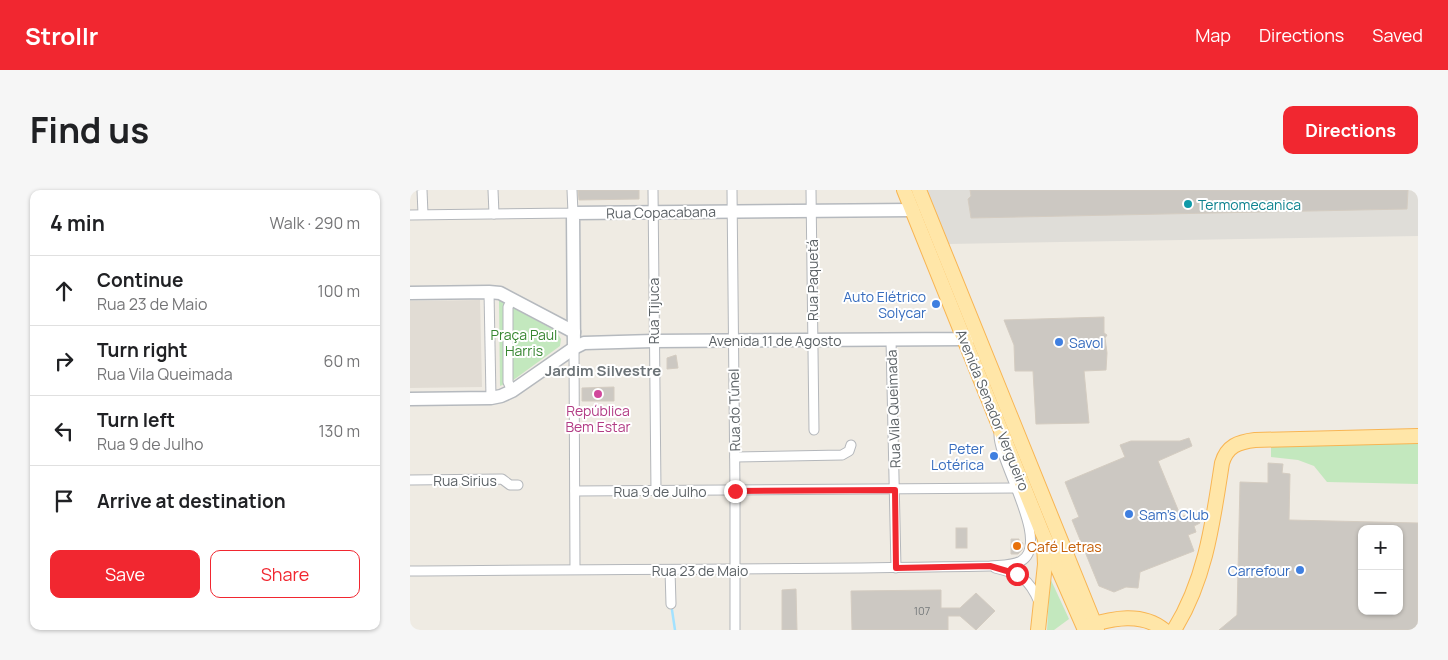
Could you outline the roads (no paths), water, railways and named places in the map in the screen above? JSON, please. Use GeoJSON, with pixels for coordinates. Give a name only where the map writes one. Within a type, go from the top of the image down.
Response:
{"type":"FeatureCollection","features":[{"type":"Feature","properties":{"kind":"main road","name":"Avenida Senador Vergueiro"},"geometry":{"type":"LineString","coordinates":[[904,190],[971,337],[1087,628]]}},
{"type":"Feature","properties":{"kind":"main road","name":"Avenida Senador Vergueiro"},"geometry":{"type":"LineString","coordinates":[[919,190],[971,337],[999,424],[1042,532],[1087,628]]}},
{"type":"Feature","properties":{"kind":"main road"},"geometry":{"type":"LineString","coordinates":[[1174,630],[1185,610],[1202,570],[1210,537],[1222,463],[1226,453],[1232,446],[1255,440],[1418,436]]}},
{"type":"Feature","properties":{"kind":"main road"},"geometry":{"type":"LineString","coordinates":[[1038,630],[1045,564],[1042,532]]}},
{"type":"Feature","properties":{"kind":"main road"},"geometry":{"type":"LineString","coordinates":[[1131,618],[1143,624],[1148,630]]}},
{"type":"Feature","properties":{"kind":"main road"},"geometry":{"type":"LineString","coordinates":[[1087,628],[1108,620],[1131,618],[1149,620],[1164,630]]}},
{"type":"Feature","properties":{"kind":"street"},"geometry":{"type":"LineString","coordinates":[[422,190],[423,214]]}},
{"type":"Feature","properties":{"kind":"street"},"geometry":{"type":"LineString","coordinates":[[493,190],[494,214]]}},
{"type":"Feature","properties":{"kind":"street"},"geometry":{"type":"LineString","coordinates":[[572,190],[575,569]]}},
{"type":"Feature","properties":{"kind":"street","name":"Rua Tijuca"},"geometry":{"type":"LineString","coordinates":[[653,190],[653,341],[656,491]]}},
{"type":"Feature","properties":{"kind":"street","name":"Rua do Túnel"},"geometry":{"type":"LineString","coordinates":[[732,190],[735,630]]}},
{"type":"Feature","properties":{"kind":"street","name":"Rua Paquetá"},"geometry":{"type":"LineString","coordinates":[[811,190],[814,430]]}},
{"type":"Feature","properties":{"kind":"street","name":"Rua Copacabana"},"geometry":{"type":"LineString","coordinates":[[410,214],[913,210]]}},
{"type":"Feature","properties":{"kind":"street"},"geometry":{"type":"LineString","coordinates":[[410,292],[500,293],[574,332]]}},
{"type":"Feature","properties":{"kind":"street"},"geometry":{"type":"LineString","coordinates":[[489,292],[491,398]]}},
{"type":"Feature","properties":{"kind":"street"},"geometry":{"type":"LineString","coordinates":[[512,299],[508,307],[508,382],[512,391]]}},
{"type":"Feature","properties":{"kind":"street","name":"Avenida 11 de Agosto"},"geometry":{"type":"LineString","coordinates":[[574,348],[584,343],[653,341],[891,340],[971,337]]}},
{"type":"Feature","properties":{"kind":"street","name":"Rua Vila Queimada"},"geometry":{"type":"LineString","coordinates":[[891,340],[896,568]]}},
{"type":"Feature","properties":{"kind":"street"},"geometry":{"type":"LineString","coordinates":[[410,399],[491,398],[501,396],[512,391],[574,348]]}},
{"type":"Feature","properties":{"kind":"street"},"geometry":{"type":"LineString","coordinates":[[999,424],[1000,448],[1015,488]]}},
{"type":"Feature","properties":{"kind":"street"},"geometry":{"type":"LineString","coordinates":[[735,457],[842,455],[848,451],[851,444]]}},
{"type":"Feature","properties":{"kind":"street","name":"Rua Sirius"},"geometry":{"type":"LineString","coordinates":[[410,480],[502,479],[510,485],[518,485]]}},
{"type":"Feature","properties":{"kind":"street","name":"Rua 9 de Julho"},"geometry":{"type":"LineString","coordinates":[[575,491],[1015,488]]}},
{"type":"Feature","properties":{"kind":"street","name":"Rua 23 de Maio"},"geometry":{"type":"LineString","coordinates":[[410,571],[896,568],[990,566],[1017,563],[1025,557],[1029,547],[1030,529],[1015,488]]}},
{"type":"Feature","properties":{"kind":"street","name":"Rua 23 de Maio"},"geometry":{"type":"LineString","coordinates":[[990,566],[1012,572],[1025,579],[1041,605]]}},
{"type":"Feature","properties":{"kind":"street"},"geometry":{"type":"LineString","coordinates":[[670,570],[671,604]]}},
{"type":"Feature","properties":{"kind":"waterway"},"geometry":{"type":"LineString","coordinates":[[672,610],[675,630]]}},
{"type":"Feature","properties":{"kind":"place","name":"Termomecanica"},"geometry":{"type":"Point","coordinates":[1188,204]}},
{"type":"Feature","properties":{"kind":"place","name":"Auto Elétrico Solycar"},"geometry":{"type":"Point","coordinates":[936,304]}},
{"type":"Feature","properties":{"kind":"place","name":"Savol"},"geometry":{"type":"Point","coordinates":[1059,342]}},
{"type":"Feature","properties":{"kind":"place","name":"República Bem Estar"},"geometry":{"type":"Point","coordinates":[598,394]}},
{"type":"Feature","properties":{"kind":"place","name":"Peter Lotérica"},"geometry":{"type":"Point","coordinates":[994,456]}},
{"type":"Feature","properties":{"kind":"place","name":"Sam's Club"},"geometry":{"type":"Point","coordinates":[1129,514]}},
{"type":"Feature","properties":{"kind":"place","name":"Café Letras"},"geometry":{"type":"Point","coordinates":[1017,546]}},
{"type":"Feature","properties":{"kind":"place","name":"Carrefour"},"geometry":{"type":"Point","coordinates":[1300,570]}},
{"type":"Feature","properties":{"kind":"district","name":"Jardim Silvestre"},"geometry":{"type":"Point","coordinates":[603,370]}},
{"type":"Feature","properties":{"kind":"park label","name":"Praça Paul Harris"},"geometry":{"type":"Point","coordinates":[524,342]}}]}
